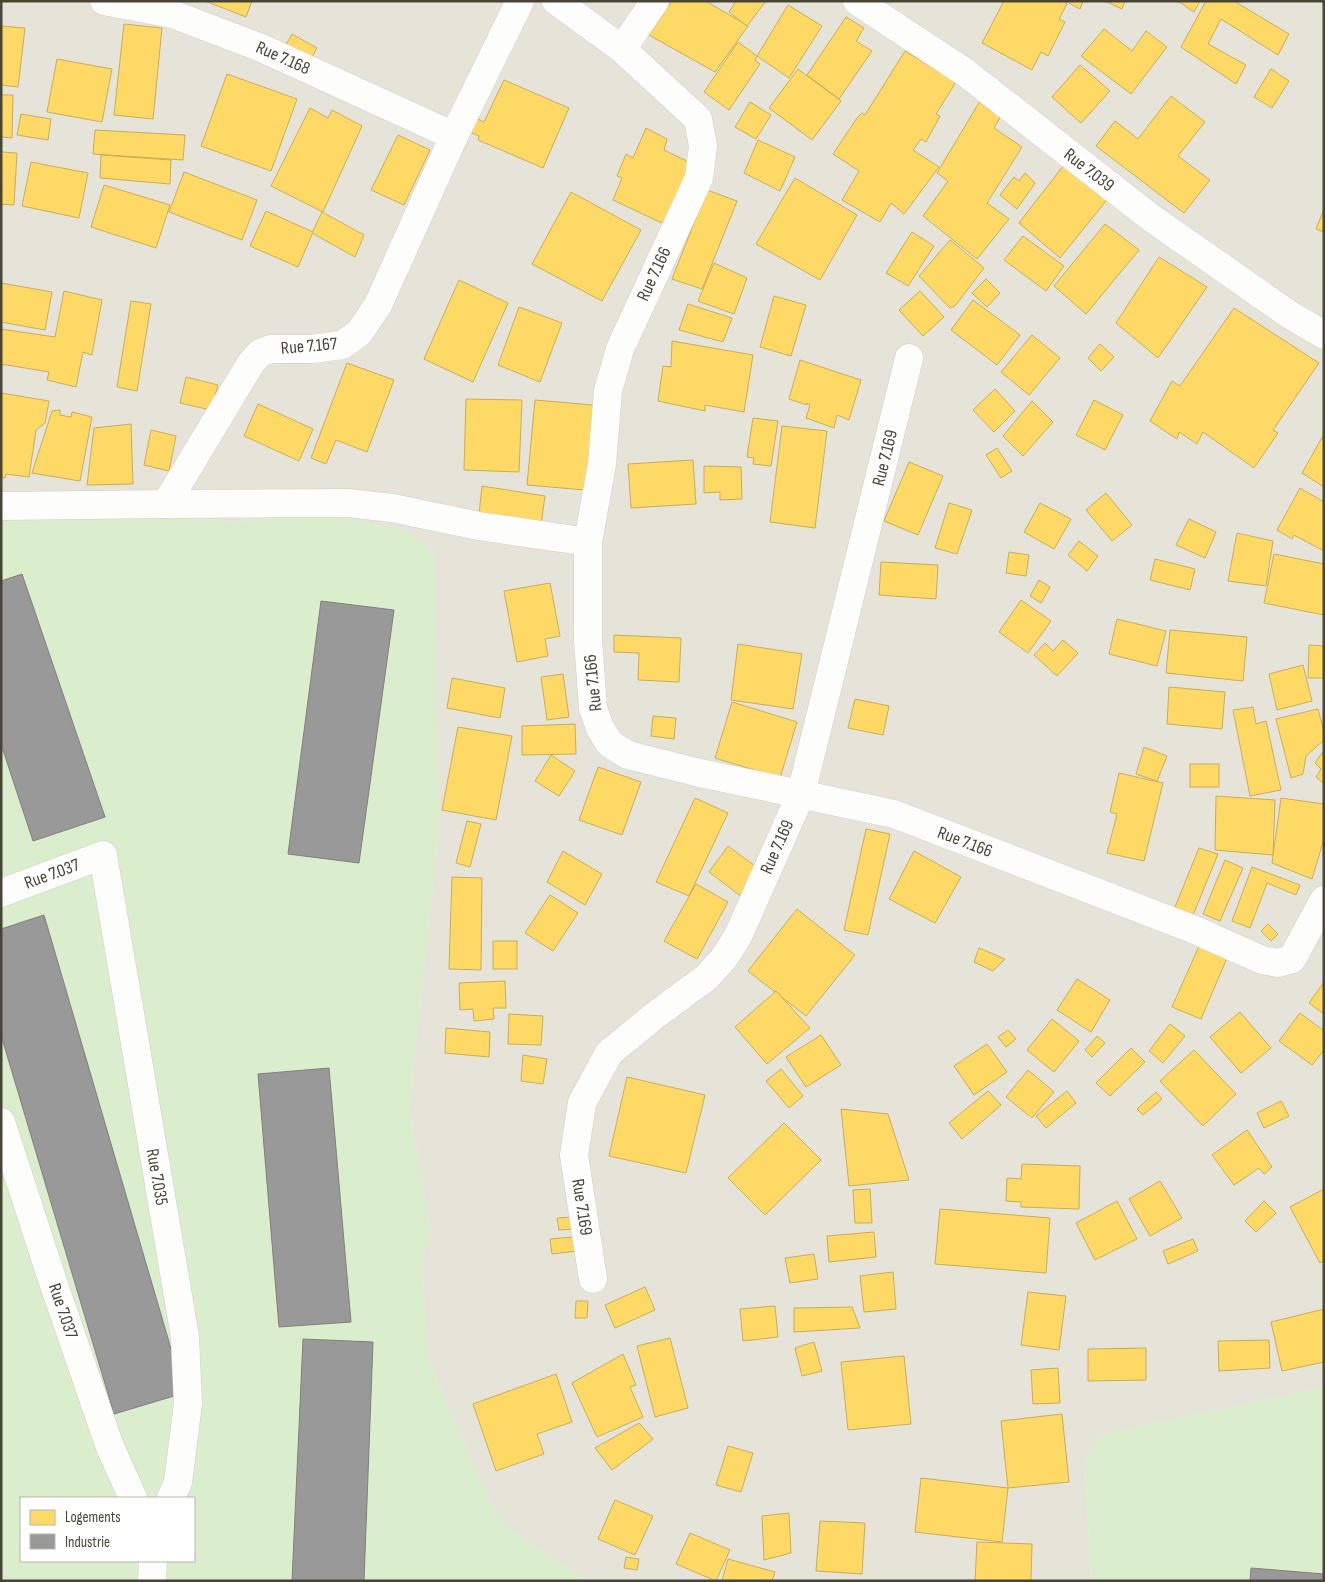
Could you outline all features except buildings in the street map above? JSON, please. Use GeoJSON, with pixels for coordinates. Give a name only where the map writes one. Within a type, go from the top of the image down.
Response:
{"type":"FeatureCollection","features":[{"type":"Feature","properties":{"kind":"street","name":"Rue 7.168"},"geometry":{"type":"LineString","coordinates":[[104,1],[172,14],[259,47],[454,136]]}},
{"type":"Feature","properties":{"kind":"street","name":"Rue 7.167"},"geometry":{"type":"LineString","coordinates":[[166,504],[251,363],[260,352],[271,349],[312,349],[342,345],[359,333],[378,305],[454,136],[520,1]]}},
{"type":"Feature","properties":{"kind":"street","name":"Rue 7.166"},"geometry":{"type":"LineString","coordinates":[[556,1],[622,49],[698,119],[703,146],[699,178],[620,349],[608,391],[602,464],[588,542],[588,640],[593,708],[600,728],[610,744],[628,755],[700,773],[894,814],[1196,930],[1262,960],[1278,963],[1292,959],[1324,900]]}},
{"type":"Feature","properties":{"kind":"street"},"geometry":{"type":"LineString","coordinates":[[622,49],[655,1]]}},
{"type":"Feature","properties":{"kind":"street","name":"Rue 7.039"},"geometry":{"type":"LineString","coordinates":[[857,1],[966,73],[1150,217],[1290,316],[1324,335]]}},
{"type":"Feature","properties":{"kind":"street","name":"Rue 7.169"},"geometry":{"type":"LineString","coordinates":[[593,1279],[574,1155],[582,1103],[609,1053],[658,1013],[707,977],[724,958],[738,936],[801,794],[909,358]]}},
{"type":"Feature","properties":{"kind":"street"},"geometry":{"type":"LineString","coordinates":[[1,506],[348,503],[392,508],[479,526],[588,542]]}},
{"type":"Feature","properties":{"kind":"street","name":"Rue 7.037"},"geometry":{"type":"LineString","coordinates":[[1,893],[103,855]]}},
{"type":"Feature","properties":{"kind":"street","name":"Rue 7.035"},"geometry":{"type":"LineString","coordinates":[[103,855],[185,1337],[188,1403],[178,1482],[171,1497]]}},
{"type":"Feature","properties":{"kind":"street","name":"Rue 7.037"},"geometry":{"type":"LineString","coordinates":[[1,1122],[53,1282],[107,1438],[133,1497]]}},
{"type":"Feature","properties":{"kind":"street"},"geometry":{"type":"LineString","coordinates":[[152,1581],[153,1562]]}},
{"type":"Feature","properties":{"kind":"shaded area"},"geometry":{"type":"Polygon","coordinates":[[[1,1],[1324,1],[1324,1387],[1097,1436],[1085,1466],[1091,1581],[587,1581],[511,1530],[491,1505],[428,1359],[422,1263],[431,1231],[409,1108],[440,819],[326,514],[236,521],[18,508],[1,513],[1,1]]]}},
{"type":"Feature","properties":{"kind":"green space"},"geometry":{"type":"Polygon","coordinates":[[[18,508],[236,521],[326,514],[409,531],[434,553],[440,819],[409,1108],[431,1231],[422,1263],[428,1359],[491,1505],[511,1530],[587,1581],[1,1581],[1,513],[18,508]]]}},
{"type":"Feature","properties":{"kind":"green space"},"geometry":{"type":"Polygon","coordinates":[[[1324,1387],[1324,1581],[1091,1581],[1085,1466],[1097,1436],[1324,1387]]]}}]}
